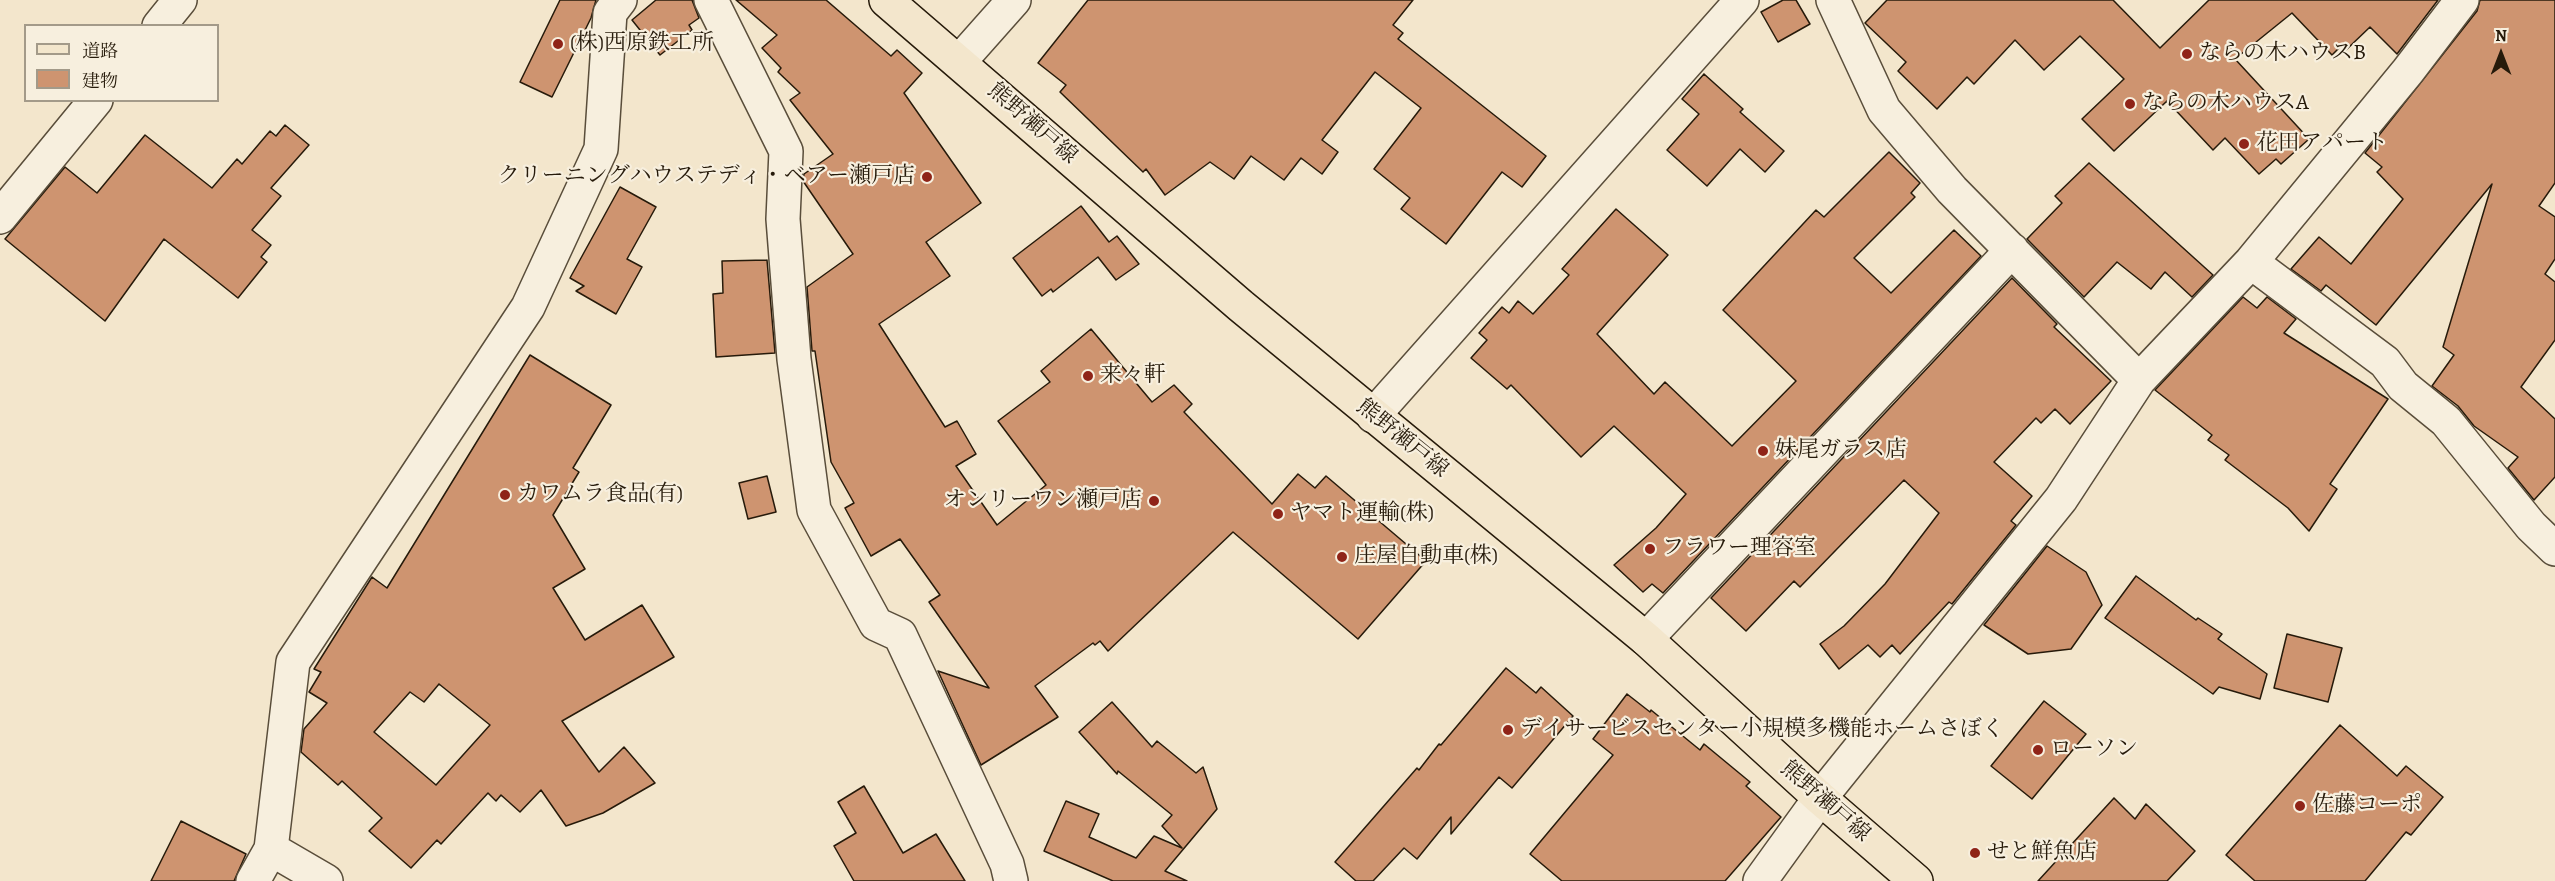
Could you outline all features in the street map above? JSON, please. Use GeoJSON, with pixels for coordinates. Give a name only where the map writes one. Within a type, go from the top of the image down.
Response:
{"type":"FeatureCollection","features":[{"type":"Feature","properties":{"kind":"main road","name":"熊野瀬戸線"},"geometry":{"type":"LineString","coordinates":[[886,0],[1241,306],[1646,639],[1820,798],[1916,881]]}},
{"type":"Feature","properties":{"kind":"street"},"geometry":{"type":"LineString","coordinates":[[161,24],[180,0]]}},
{"type":"Feature","properties":{"kind":"street"},"geometry":{"type":"LineString","coordinates":[[253,881],[271,849],[293,662],[528,307],[601,148],[610,13],[620,0]]}},
{"type":"Feature","properties":{"kind":"street"},"geometry":{"type":"LineString","coordinates":[[711,0],[786,151],[783,219],[794,359],[814,510],[876,624],[900,635],[1007,864],[1011,881]]}},
{"type":"Feature","properties":{"kind":"street"},"geometry":{"type":"LineString","coordinates":[[959,62],[1014,0]]}},
{"type":"Feature","properties":{"kind":"street"},"geometry":{"type":"LineString","coordinates":[[1373,416],[1742,0]]}},
{"type":"Feature","properties":{"kind":"street"},"geometry":{"type":"LineString","coordinates":[[1833,0],[1884,110],[1952,189],[2139,380]]}},
{"type":"Feature","properties":{"kind":"street"},"geometry":{"type":"LineString","coordinates":[[1760,881],[1820,798],[2061,499],[2139,380],[2251,262],[2408,71],[2462,0]]}},
{"type":"Feature","properties":{"kind":"street"},"geometry":{"type":"LineString","coordinates":[[0,217],[94,102]]}},
{"type":"Feature","properties":{"kind":"street"},"geometry":{"type":"LineString","coordinates":[[1646,639],[2012,250]]}},
{"type":"Feature","properties":{"kind":"street"},"geometry":{"type":"LineString","coordinates":[[2251,262],[2385,362],[2403,386],[2446,421],[2531,526],[2555,549]]}},
{"type":"Feature","properties":{"kind":"street"},"geometry":{"type":"LineString","coordinates":[[271,849],[326,881]]}},
{"type":"Feature","properties":{"kind":"building","name":"(株)西原鉄工所"},"geometry":{"type":"Polygon","coordinates":[[[560,0],[596,0],[591,18],[552,97],[520,82],[560,0]]]}},
{"type":"Feature","properties":{"kind":"building"},"geometry":{"type":"Polygon","coordinates":[[[656,0],[692,0],[699,18],[689,25],[692,30],[660,55],[632,20],[656,0]]]}},
{"type":"Feature","properties":{"kind":"building"},"geometry":{"type":"Polygon","coordinates":[[[736,0],[826,0],[891,56],[897,50],[922,73],[904,93],[981,203],[926,242],[950,276],[879,324],[945,427],[957,421],[976,454],[956,466],[997,525],[1046,485],[998,421],[1050,382],[1041,371],[1091,329],[1152,402],[1174,385],[1192,404],[1184,412],[1272,504],[1298,474],[1315,488],[1326,476],[1426,561],[1358,639],[1233,532],[1108,651],[1100,641],[1095,645],[1093,643],[1035,686],[1058,717],[981,765],[938,671],[989,688],[929,602],[940,595],[900,539],[871,556],[845,508],[854,503],[831,462],[815,351],[812,351],[807,287],[853,254],[803,181],[804,174],[833,154],[790,100],[800,93],[778,72],[781,68],[762,48],[777,35],[736,0]]]}},
{"type":"Feature","properties":{"kind":"building"},"geometry":{"type":"Polygon","coordinates":[[[1088,0],[1413,0],[1393,25],[1403,33],[1398,39],[1546,156],[1522,187],[1502,172],[1446,244],[1401,209],[1410,198],[1374,169],[1421,108],[1375,72],[1322,140],[1338,152],[1322,174],[1301,158],[1284,180],[1251,156],[1234,179],[1210,162],[1165,195],[1146,169],[1143,172],[1060,92],[1066,85],[1038,63],[1088,0]]]}},
{"type":"Feature","properties":{"kind":"building"},"geometry":{"type":"Polygon","coordinates":[[[1783,0],[1796,0],[1810,24],[1778,42],[1761,12],[1783,0]]]}},
{"type":"Feature","properties":{"kind":"building"},"geometry":{"type":"Polygon","coordinates":[[[1887,0],[2113,0],[2160,48],[2209,0],[2438,0],[2397,54],[2370,27],[2346,50],[2342,45],[2332,55],[2292,13],[2235,59],[2309,139],[2281,164],[2276,159],[2259,174],[2225,138],[2213,150],[2167,101],[2114,151],[2082,119],[2124,79],[2080,36],[2044,70],[2015,40],[1974,84],[1967,77],[1937,109],[1898,71],[1906,62],[1865,23],[1887,0]]]}},
{"type":"Feature","properties":{"kind":"building"},"geometry":{"type":"Polygon","coordinates":[[[2480,0],[2555,0],[2555,183],[2539,206],[2555,217],[2555,259],[2545,274],[2555,282],[2555,340],[2521,387],[2555,419],[2555,477],[2534,500],[2508,468],[2518,457],[2474,426],[2458,406],[2432,386],[2454,355],[2443,347],[2492,184],[2376,325],[2326,285],[2321,291],[2291,269],[2319,237],[2351,264],[2403,199],[2377,172],[2382,167],[2365,153],[2477,11],[2480,0]]]}},
{"type":"Feature","properties":{"kind":"building"},"geometry":{"type":"Polygon","coordinates":[[[1704,74],[1743,109],[1740,112],[1784,151],[1765,172],[1740,149],[1707,186],[1667,150],[1699,114],[1682,99],[1704,74]]]}},
{"type":"Feature","properties":{"kind":"building"},"geometry":{"type":"Polygon","coordinates":[[[285,125],[309,145],[271,188],[281,196],[252,230],[271,245],[261,257],[267,262],[238,298],[164,239],[105,321],[5,239],[65,167],[97,193],[145,135],[212,188],[237,159],[242,164],[270,131],[276,136],[285,125]]]}},
{"type":"Feature","properties":{"kind":"building"},"geometry":{"type":"Polygon","coordinates":[[[1889,152],[1920,183],[1911,193],[1915,197],[1854,258],[1891,293],[1954,230],[1981,256],[1663,593],[1652,584],[1643,592],[1614,565],[1656,528],[1686,494],[1614,426],[1581,457],[1511,385],[1507,389],[1471,358],[1487,340],[1479,333],[1502,307],[1509,313],[1518,301],[1533,314],[1569,275],[1562,269],[1616,209],[1668,255],[1597,334],[1654,394],[1665,382],[1732,446],[1796,381],[1723,310],[1816,210],[1824,217],[1889,152]]]}},
{"type":"Feature","properties":{"kind":"building"},"geometry":{"type":"Polygon","coordinates":[[[2089,163],[2213,275],[2192,297],[2165,272],[2151,289],[2117,262],[2084,297],[2027,239],[2062,203],[2055,196],[2089,163]]]}},
{"type":"Feature","properties":{"kind":"building"},"geometry":{"type":"Polygon","coordinates":[[[620,187],[656,207],[627,259],[642,267],[616,314],[576,291],[584,286],[570,278],[620,187]]]}},
{"type":"Feature","properties":{"kind":"building"},"geometry":{"type":"Polygon","coordinates":[[[1081,206],[1109,242],[1117,236],[1139,264],[1116,280],[1098,257],[1053,292],[1051,289],[1042,296],[1013,258],[1081,206]]]}},
{"type":"Feature","properties":{"kind":"building"},"geometry":{"type":"Polygon","coordinates":[[[767,260],[775,353],[716,357],[713,294],[723,293],[722,261],[767,260]]]}},
{"type":"Feature","properties":{"kind":"building"},"geometry":{"type":"Polygon","coordinates":[[[2012,278],[2057,324],[2054,327],[2111,381],[2070,424],[2055,409],[2041,423],[2036,418],[1994,462],[2032,496],[2011,521],[2016,525],[1952,604],[1949,602],[1900,654],[1892,645],[1880,657],[1868,645],[1839,669],[1820,644],[1844,626],[1885,584],[1939,513],[1904,480],[1800,587],[1794,581],[1746,631],[1711,598],[2012,278]]]}},
{"type":"Feature","properties":{"kind":"building"},"geometry":{"type":"Polygon","coordinates":[[[2243,297],[2257,308],[2267,297],[2296,319],[2284,333],[2388,399],[2330,484],[2337,489],[2309,531],[2288,508],[2225,460],[2229,455],[2208,440],[2212,435],[2155,390],[2243,297]]]}},
{"type":"Feature","properties":{"kind":"building"},"geometry":{"type":"Polygon","coordinates":[[[530,355],[611,405],[573,468],[579,472],[553,515],[585,569],[553,588],[585,640],[642,605],[674,657],[562,721],[599,772],[624,747],[655,783],[603,813],[566,826],[541,790],[520,812],[501,795],[496,801],[488,793],[441,844],[437,840],[411,868],[369,831],[382,818],[342,781],[338,785],[301,752],[304,729],[327,703],[309,692],[321,672],[314,669],[372,577],[387,588],[530,355]],[[439,684],[424,702],[410,692],[374,732],[436,785],[490,725],[439,684]]]}},
{"type":"Feature","properties":{"kind":"building"},"geometry":{"type":"Polygon","coordinates":[[[767,476],[776,512],[748,519],[739,483],[767,476]]]}},
{"type":"Feature","properties":{"kind":"building"},"geometry":{"type":"Polygon","coordinates":[[[2047,546],[2086,572],[2102,605],[2071,649],[2028,654],[1984,625],[2047,546]]]}},
{"type":"Feature","properties":{"kind":"building"},"geometry":{"type":"Polygon","coordinates":[[[2136,576],[2196,620],[2198,618],[2222,634],[2218,639],[2267,674],[2260,699],[2219,687],[2213,694],[2105,618],[2136,576]]]}},
{"type":"Feature","properties":{"kind":"building"},"geometry":{"type":"Polygon","coordinates":[[[2287,634],[2342,648],[2328,702],[2274,688],[2287,634]]]}},
{"type":"Feature","properties":{"kind":"building"},"geometry":{"type":"Polygon","coordinates":[[[1506,668],[1536,693],[1541,687],[1573,716],[1512,788],[1499,777],[1451,834],[1451,817],[1417,859],[1404,848],[1373,881],[1356,881],[1335,862],[1417,768],[1419,770],[1506,668]]]}},
{"type":"Feature","properties":{"kind":"building"},"geometry":{"type":"Polygon","coordinates":[[[1627,694],[1650,712],[1651,710],[1700,750],[1704,744],[1750,782],[1746,786],[1781,817],[1725,881],[1562,881],[1530,854],[1613,755],[1593,739],[1627,694]]]}},
{"type":"Feature","properties":{"kind":"building","name":"ローソン"},"geometry":{"type":"Polygon","coordinates":[[[2044,701],[2086,734],[2032,799],[1991,766],[2044,701]]]}},
{"type":"Feature","properties":{"kind":"building"},"geometry":{"type":"Polygon","coordinates":[[[1112,702],[1152,747],[1157,741],[1196,773],[1203,767],[1217,809],[1165,871],[1187,881],[1113,881],[1044,851],[1066,801],[1099,814],[1089,837],[1136,858],[1154,836],[1182,848],[1162,826],[1172,815],[1118,771],[1117,774],[1079,732],[1112,702]]]}},
{"type":"Feature","properties":{"kind":"building"},"geometry":{"type":"Polygon","coordinates":[[[2340,725],[2397,776],[2406,766],[2443,797],[2411,835],[2406,832],[2365,881],[2255,881],[2226,855],[2340,725]]]}},
{"type":"Feature","properties":{"kind":"building"},"geometry":{"type":"Polygon","coordinates":[[[864,786],[903,853],[936,834],[965,881],[854,881],[834,846],[856,833],[838,802],[864,786]]]}},
{"type":"Feature","properties":{"kind":"building"},"geometry":{"type":"Polygon","coordinates":[[[2114,798],[2135,819],[2146,804],[2195,851],[2167,881],[2038,881],[2114,798]]]}},
{"type":"Feature","properties":{"kind":"building"},"geometry":{"type":"Polygon","coordinates":[[[181,821],[246,854],[234,881],[151,881],[181,821]]]}},
{"type":"Feature","properties":{"kind":"place","name":"(株)西原鉄工所"},"geometry":{"type":"Point","coordinates":[558,44]}},
{"type":"Feature","properties":{"kind":"place","name":"ならの木ハウスB"},"geometry":{"type":"Point","coordinates":[2187,54]}},
{"type":"Feature","properties":{"kind":"place","name":"ならの木ハウスA"},"geometry":{"type":"Point","coordinates":[2130,104]}},
{"type":"Feature","properties":{"kind":"place","name":"花田アパート"},"geometry":{"type":"Point","coordinates":[2244,144]}},
{"type":"Feature","properties":{"kind":"place","name":"クリーニングハウステディ・ベアー瀬戸店"},"geometry":{"type":"Point","coordinates":[927,177]}},
{"type":"Feature","properties":{"kind":"place","name":"来々軒"},"geometry":{"type":"Point","coordinates":[1088,376]}},
{"type":"Feature","properties":{"kind":"place","name":"妹尾ガラス店"},"geometry":{"type":"Point","coordinates":[1763,451]}},
{"type":"Feature","properties":{"kind":"place","name":"カワムラ食品(有)"},"geometry":{"type":"Point","coordinates":[505,495]}},
{"type":"Feature","properties":{"kind":"place","name":"オンリーワン瀬戸店"},"geometry":{"type":"Point","coordinates":[1154,501]}},
{"type":"Feature","properties":{"kind":"place","name":"ヤマト運輸(株)"},"geometry":{"type":"Point","coordinates":[1278,514]}},
{"type":"Feature","properties":{"kind":"place","name":"フラワー理容室"},"geometry":{"type":"Point","coordinates":[1650,549]}},
{"type":"Feature","properties":{"kind":"place","name":"庄屋自動車(株)"},"geometry":{"type":"Point","coordinates":[1342,557]}},
{"type":"Feature","properties":{"kind":"place","name":"デイサービスセンター小規模多機能ホームさぼく"},"geometry":{"type":"Point","coordinates":[1508,730]}},
{"type":"Feature","properties":{"kind":"place","name":"ローソン"},"geometry":{"type":"Point","coordinates":[2038,750]}},
{"type":"Feature","properties":{"kind":"place","name":"佐藤コーポ"},"geometry":{"type":"Point","coordinates":[2300,806]}},
{"type":"Feature","properties":{"kind":"place","name":"せと鮮魚店"},"geometry":{"type":"Point","coordinates":[1975,853]}}]}
